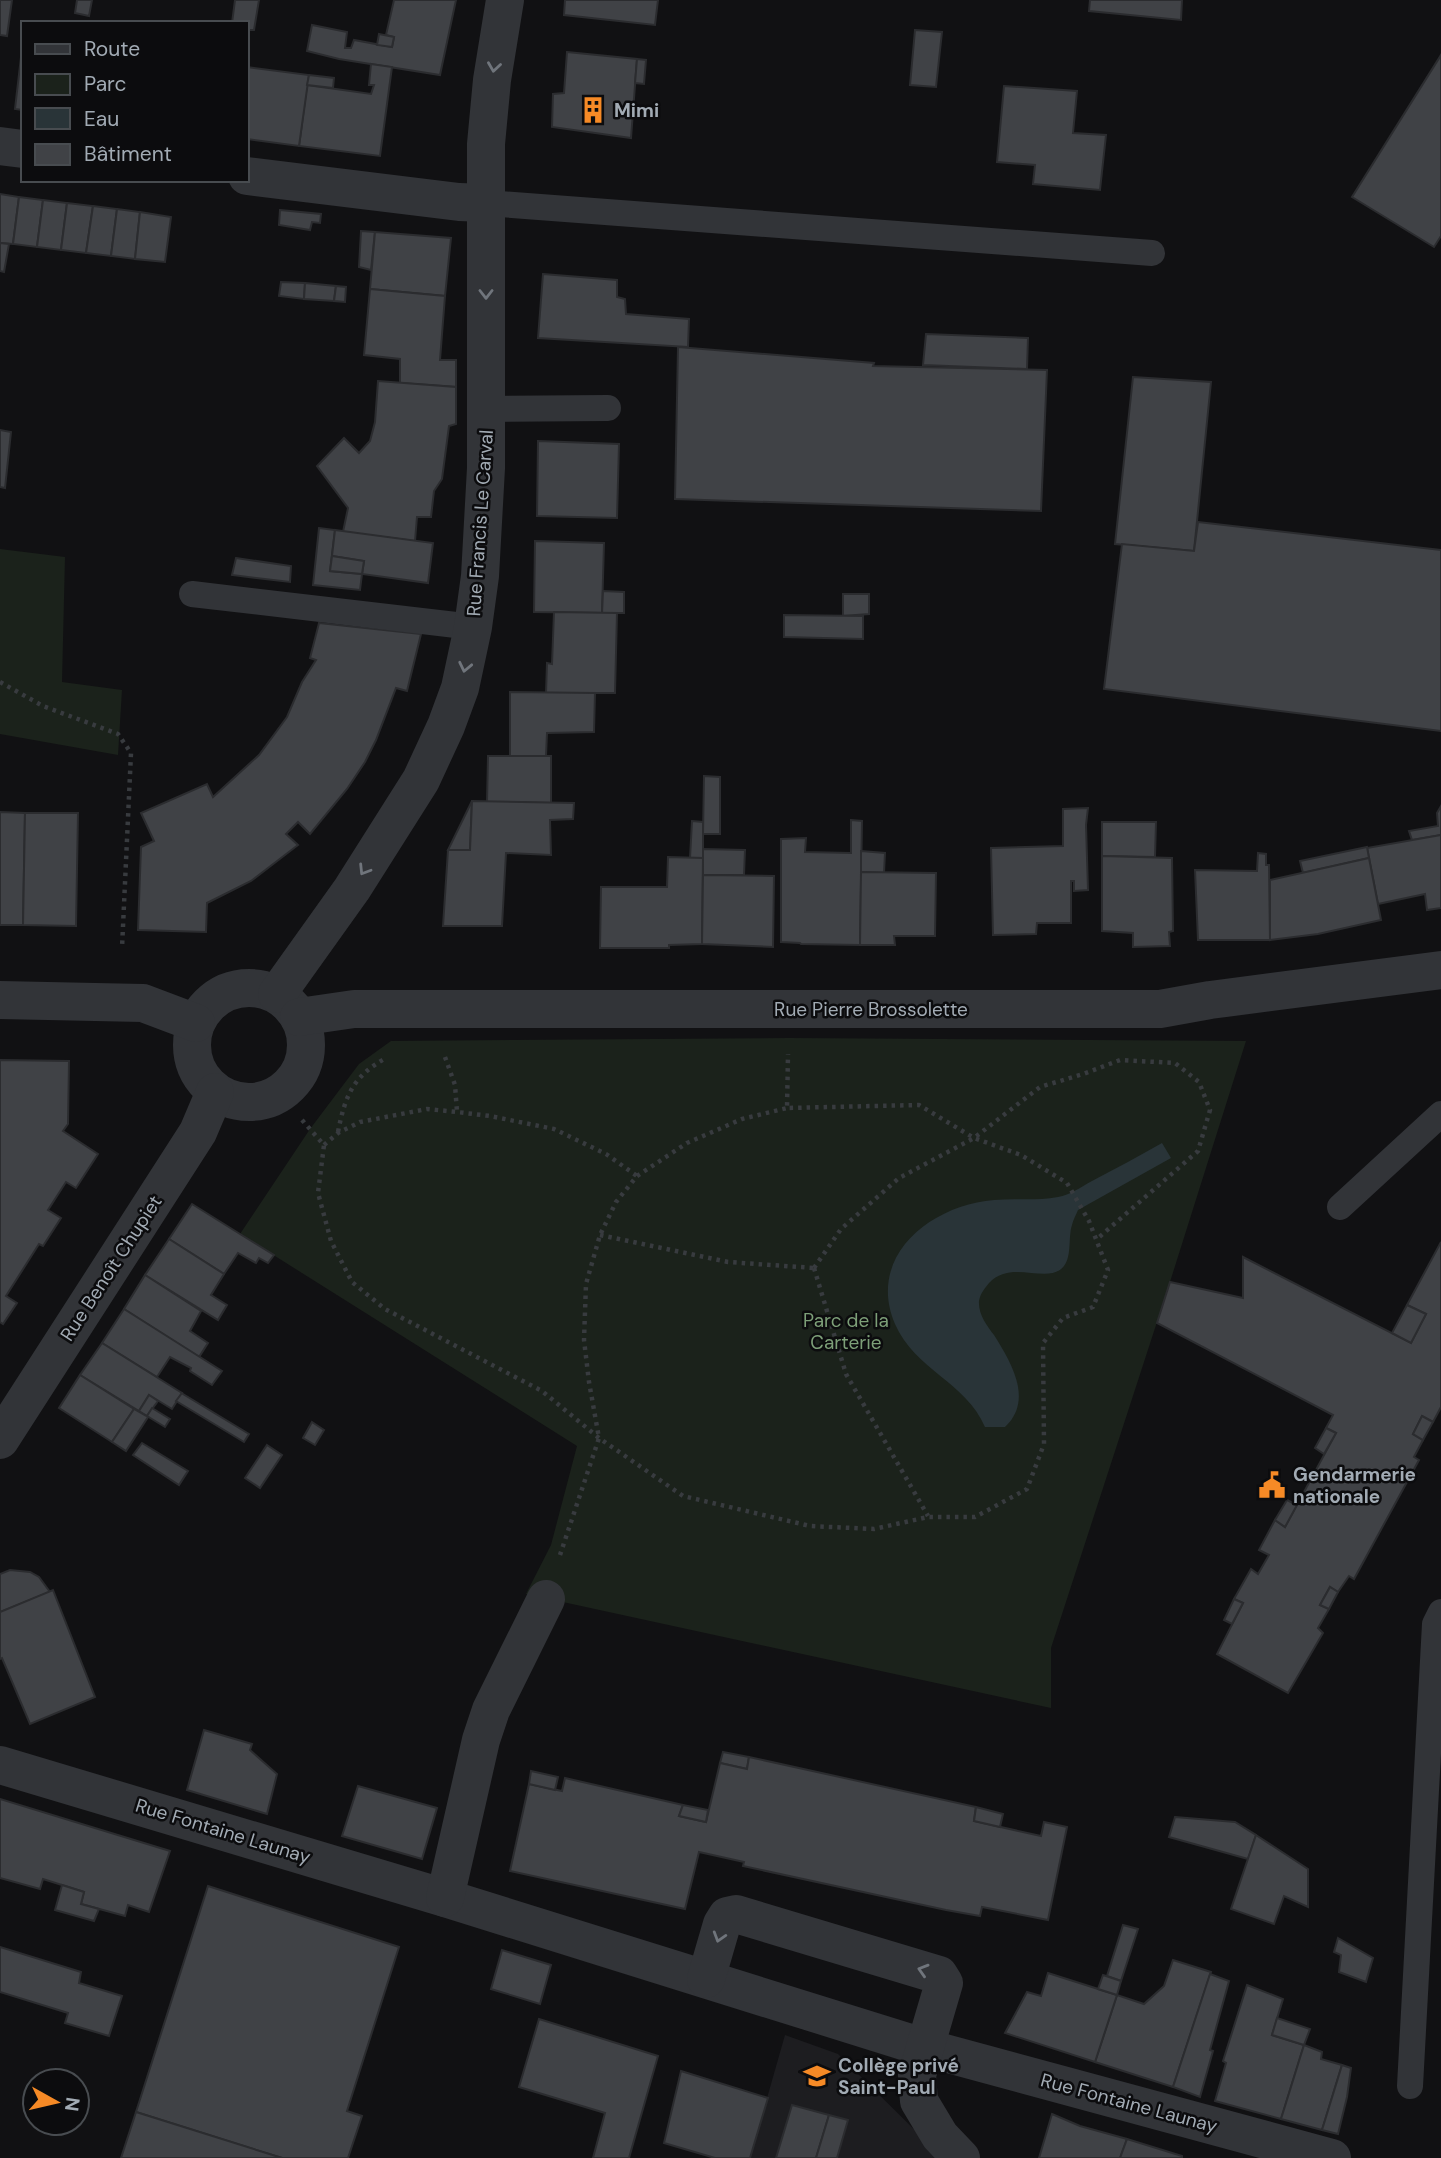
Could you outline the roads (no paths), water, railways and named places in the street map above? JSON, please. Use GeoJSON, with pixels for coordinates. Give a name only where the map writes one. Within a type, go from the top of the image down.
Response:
{"type":"FeatureCollection","features":[{"type":"Feature","properties":{"kind":"street","name":"Rue Francis Le Carval"},"geometry":{"type":"LineString","coordinates":[[288,1006],[352,889],[421,780],[460,688],[473,627],[483,541],[486,144],[492,79],[505,0]]}},
{"type":"Feature","properties":{"kind":"street"},"geometry":{"type":"LineString","coordinates":[[0,146],[21,149]]}},
{"type":"Feature","properties":{"kind":"street"},"geometry":{"type":"LineString","coordinates":[[248,176],[486,203]]}},
{"type":"Feature","properties":{"kind":"street","name":"Rue Pierre Brossolette"},"geometry":{"type":"LineString","coordinates":[[288,1006],[354,1009],[1160,1009],[1441,970]]}},
{"type":"Feature","properties":{"kind":"street"},"geometry":{"type":"LineString","coordinates":[[258,987],[288,1006],[306,1038],[304,1060],[295,1080],[278,1094],[263,1101],[230,1099],[215,1092],[199,1073],[191,1048],[196,1023],[206,1006],[221,994],[240,988],[258,987]]}},
{"type":"Feature","properties":{"kind":"street"},"geometry":{"type":"LineString","coordinates":[[0,1000],[143,1003],[196,1023]]}},
{"type":"Feature","properties":{"kind":"street","name":"Rue Benoît Chupiet"},"geometry":{"type":"LineString","coordinates":[[0,1440],[198,1132],[215,1092]]}},
{"type":"Feature","properties":{"kind":"street"},"geometry":{"type":"LineString","coordinates":[[446,1898],[481,1740],[491,1710],[546,1599]]}},
{"type":"Feature","properties":{"kind":"street","name":"Rue Fontaine Launay"},"geometry":{"type":"LineString","coordinates":[[0,1765],[446,1898],[926,2048],[1332,2158]]}},
{"type":"Feature","properties":{"kind":"street"},"geometry":{"type":"LineString","coordinates":[[706,1979],[723,1924],[727,1916],[736,1914],[939,1975],[944,1983],[917,2075],[919,2101],[940,2136],[961,2158]]}},
{"type":"Feature","properties":{"kind":"lane"},"geometry":{"type":"LineString","coordinates":[[486,203],[1152,253]]}},
{"type":"Feature","properties":{"kind":"lane"},"geometry":{"type":"LineString","coordinates":[[486,409],[608,408]]}},
{"type":"Feature","properties":{"kind":"lane"},"geometry":{"type":"LineString","coordinates":[[192,594],[473,627]]}},
{"type":"Feature","properties":{"kind":"lane"},"geometry":{"type":"LineString","coordinates":[[1340,1208],[1441,1114]]}},
{"type":"Feature","properties":{"kind":"lane"},"geometry":{"type":"LineString","coordinates":[[1409,2085],[1435,1624],[1441,1612]]}},
{"type":"Feature","properties":{"kind":"water"},"geometry":{"type":"Polygon","coordinates":[[[1162,1143],[1171,1158],[1078,1210],[1072,1223],[1068,1257],[1064,1266],[1049,1274],[1019,1272],[998,1276],[983,1291],[979,1301],[981,1315],[1013,1369],[1019,1393],[1014,1416],[1005,1427],[985,1427],[966,1398],[915,1353],[895,1324],[888,1299],[889,1277],[897,1256],[910,1238],[948,1212],[970,1204],[994,1200],[1062,1196],[1162,1143]]]}},
{"type":"Feature","properties":{"kind":"place","name":"Mimi"},"geometry":{"type":"Point","coordinates":[593,110]}},
{"type":"Feature","properties":{"kind":"place","name":"Gendarmerie nationale"},"geometry":{"type":"Point","coordinates":[1272,1485]}},
{"type":"Feature","properties":{"kind":"place","name":"Collège privé Saint-Paul"},"geometry":{"type":"Point","coordinates":[817,2076]}},
{"type":"Feature","properties":{"kind":"park label","name":"Parc de la Carterie"},"geometry":{"type":"Point","coordinates":[846,1331]}}]}
